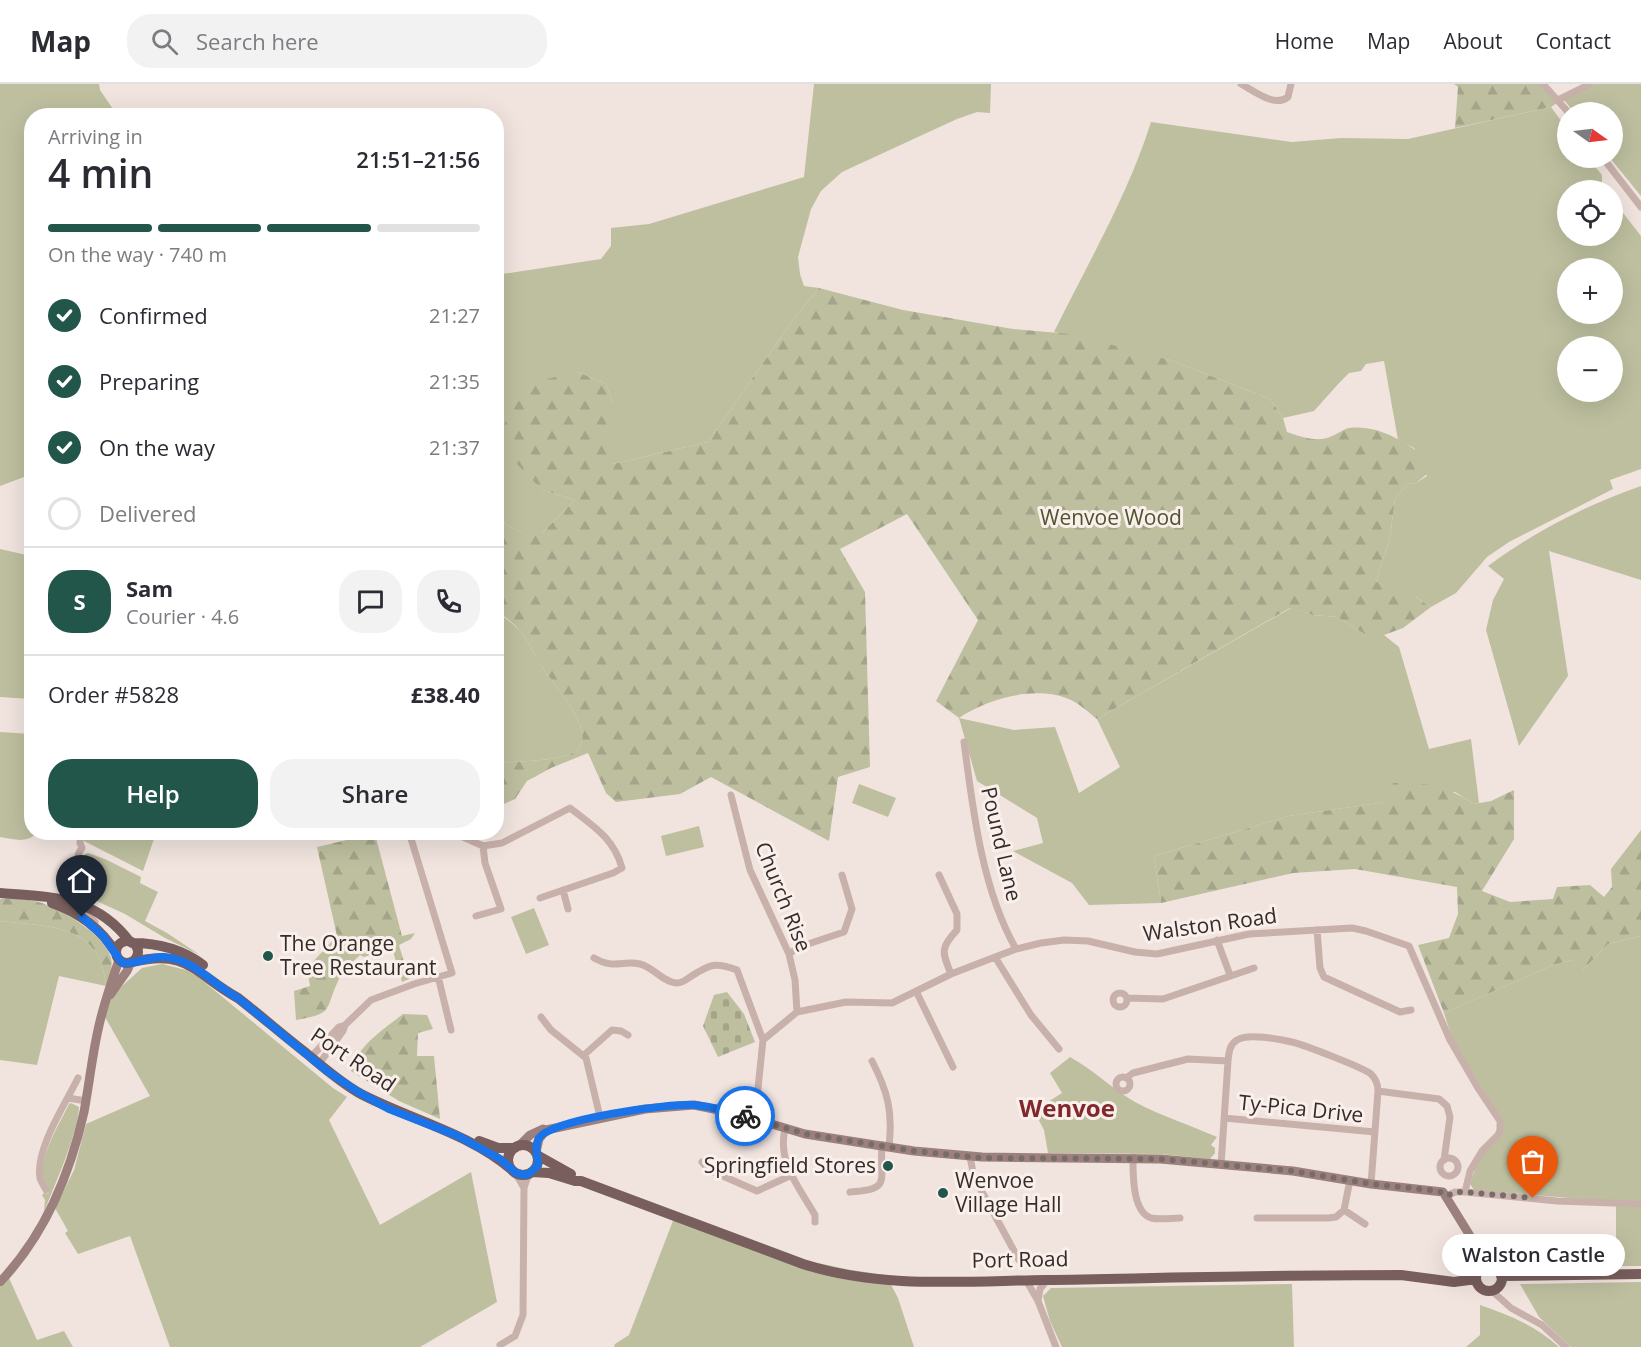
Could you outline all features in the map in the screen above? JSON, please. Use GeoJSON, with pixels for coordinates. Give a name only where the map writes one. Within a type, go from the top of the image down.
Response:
{"type":"FeatureCollection","features":[{"type":"Feature","properties":{"kind":"main road"},"geometry":{"type":"LineString","coordinates":[[0,893],[47,897],[99,912],[113,921],[138,951],[132,962],[126,963],[117,957],[97,930],[75,913],[34,897]]}},
{"type":"Feature","properties":{"kind":"main road"},"geometry":{"type":"LineString","coordinates":[[117,957],[119,944],[131,942]]}},
{"type":"Feature","properties":{"kind":"main road","name":"Port Road"},"geometry":{"type":"LineString","coordinates":[[131,942],[158,945],[183,953],[230,987],[238,998]]}},
{"type":"Feature","properties":{"kind":"main road","name":"Port Road"},"geometry":{"type":"LineString","coordinates":[[132,962],[163,957],[182,961],[194,967],[238,998],[354,1090],[389,1109],[458,1136],[500,1159],[514,1171],[521,1174],[549,1173],[581,1181],[828,1272],[857,1278],[884,1280],[1381,1275],[1420,1276],[1454,1282],[1476,1279]]}},
{"type":"Feature","properties":{"kind":"main road","name":"Port Road"},"geometry":{"type":"LineString","coordinates":[[458,1136],[468,1137],[498,1148],[529,1146],[537,1154],[581,1181]]}},
{"type":"Feature","properties":{"kind":"main road"},"geometry":{"type":"LineString","coordinates":[[514,1171],[509,1160],[511,1152],[517,1147]]}},
{"type":"Feature","properties":{"kind":"main road"},"geometry":{"type":"LineString","coordinates":[[530,1173],[538,1165],[537,1154]]}},
{"type":"Feature","properties":{"kind":"main road"},"geometry":{"type":"LineString","coordinates":[[1488,1265],[1497,1268],[1501,1276],[1500,1284],[1491,1290],[1482,1288],[1476,1279],[1479,1270],[1488,1265]]}},
{"type":"Feature","properties":{"kind":"main road"},"geometry":{"type":"LineString","coordinates":[[1501,1276],[1510,1274],[1641,1274]]}},
{"type":"Feature","properties":{"kind":"street"},"geometry":{"type":"LineString","coordinates":[[1241,84],[1273,101],[1280,101],[1288,97],[1291,84]]}},
{"type":"Feature","properties":{"kind":"street"},"geometry":{"type":"LineString","coordinates":[[1543,84],[1558,100],[1590,84]]}},
{"type":"Feature","properties":{"kind":"street"},"geometry":{"type":"LineString","coordinates":[[1611,168],[1641,207]]}},
{"type":"Feature","properties":{"kind":"street","name":"Pound Lane"},"geometry":{"type":"LineString","coordinates":[[964,742],[984,863],[1004,928],[1016,949]]}},
{"type":"Feature","properties":{"kind":"street","name":"Church Rise"},"geometry":{"type":"LineString","coordinates":[[731,795],[750,870],[789,954],[795,980],[796,1012]]}},
{"type":"Feature","properties":{"kind":"street"},"geometry":{"type":"LineString","coordinates":[[470,840],[483,846],[502,843],[570,808],[597,829],[618,851],[622,868],[540,898]]}},
{"type":"Feature","properties":{"kind":"street"},"geometry":{"type":"LineString","coordinates":[[80,840],[82,848],[78,852],[77,863],[84,893],[85,912],[96,922],[97,930]]}},
{"type":"Feature","properties":{"kind":"street"},"geometry":{"type":"LineString","coordinates":[[315,1061],[343,1031],[345,1025],[371,1000],[452,973],[411,840]]}},
{"type":"Feature","properties":{"kind":"street"},"geometry":{"type":"LineString","coordinates":[[476,916],[501,909],[484,863],[483,846]]}},
{"type":"Feature","properties":{"kind":"street"},"geometry":{"type":"LineString","coordinates":[[789,954],[798,947],[844,932],[852,909],[843,875]]}},
{"type":"Feature","properties":{"kind":"street"},"geometry":{"type":"LineString","coordinates":[[939,875],[957,914],[957,930],[945,942],[944,957],[951,974]]}},
{"type":"Feature","properties":{"kind":"street"},"geometry":{"type":"LineString","coordinates":[[562,890],[568,909]]}},
{"type":"Feature","properties":{"kind":"street","name":"Walston Road"},"geometry":{"type":"LineString","coordinates":[[763,1040],[796,1012],[846,1002],[892,1003],[951,974],[1016,949],[1041,943],[1064,940],[1088,941],[1135,952],[1157,954],[1249,934],[1358,929],[1409,946],[1450,1040],[1500,1121],[1498,1135],[1482,1151],[1470,1171],[1465,1192]]}},
{"type":"Feature","properties":{"kind":"street"},"geometry":{"type":"LineString","coordinates":[[1317,930],[1320,968],[1324,977],[1400,1012],[1411,1010]]}},
{"type":"Feature","properties":{"kind":"street"},"geometry":{"type":"LineString","coordinates":[[1217,940],[1230,975]]}},
{"type":"Feature","properties":{"kind":"street"},"geometry":{"type":"LineString","coordinates":[[0,1282],[27,1249],[52,1206],[75,1145],[86,1101],[96,1038],[117,957]]}},
{"type":"Feature","properties":{"kind":"street"},"geometry":{"type":"LineString","coordinates":[[995,957],[1032,1015],[1059,1049]]}},
{"type":"Feature","properties":{"kind":"street"},"geometry":{"type":"LineString","coordinates":[[594,958],[604,964],[639,964],[673,983],[681,983],[706,966],[719,964],[737,970],[763,1040],[752,1118]]}},
{"type":"Feature","properties":{"kind":"street"},"geometry":{"type":"LineString","coordinates":[[108,996],[132,962]]}},
{"type":"Feature","properties":{"kind":"street"},"geometry":{"type":"LineString","coordinates":[[1127,998],[1163,999],[1254,968]]}},
{"type":"Feature","properties":{"kind":"street"},"geometry":{"type":"LineString","coordinates":[[438,976],[451,1030]]}},
{"type":"Feature","properties":{"kind":"street"},"geometry":{"type":"LineString","coordinates":[[916,991],[952,1067]]}},
{"type":"Feature","properties":{"kind":"street"},"geometry":{"type":"LineString","coordinates":[[541,1017],[551,1030],[584,1055],[590,1069],[600,1117]]}},
{"type":"Feature","properties":{"kind":"street"},"geometry":{"type":"LineString","coordinates":[[584,1055],[612,1030],[628,1035]]}},
{"type":"Feature","properties":{"kind":"street"},"geometry":{"type":"LineString","coordinates":[[1221,1164],[1231,1047],[1242,1038],[1251,1037],[1292,1042],[1368,1072],[1375,1079],[1378,1091],[1371,1184]]}},
{"type":"Feature","properties":{"kind":"street"},"geometry":{"type":"LineString","coordinates":[[1126,1078],[1133,1073],[1188,1059],[1228,1061]]}},
{"type":"Feature","properties":{"kind":"street"},"geometry":{"type":"LineString","coordinates":[[850,1192],[870,1191],[878,1187],[881,1181],[885,1146],[892,1124],[890,1106],[880,1076],[872,1061]]}},
{"type":"Feature","properties":{"kind":"street"},"geometry":{"type":"LineString","coordinates":[[46,1190],[40,1180],[44,1152],[78,1078]]}},
{"type":"Feature","properties":{"kind":"street"},"geometry":{"type":"LineString","coordinates":[[1378,1091],[1438,1099],[1447,1106],[1450,1117],[1444,1160]]}},
{"type":"Feature","properties":{"kind":"street"},"geometry":{"type":"LineString","coordinates":[[68,1098],[86,1101]]}},
{"type":"Feature","properties":{"kind":"street"},"geometry":{"type":"LineString","coordinates":[[517,1147],[530,1135],[543,1129],[600,1117],[681,1105],[708,1107],[806,1134],[970,1157],[1133,1157],[1293,1171],[1371,1184],[1439,1191],[1447,1196],[1488,1265]]}},
{"type":"Feature","properties":{"kind":"street","name":"Ty-Pica Drive"},"geometry":{"type":"LineString","coordinates":[[1224,1118],[1375,1132]]}},
{"type":"Feature","properties":{"kind":"street"},"geometry":{"type":"LineString","coordinates":[[785,1129],[782,1146],[786,1163],[815,1215],[815,1222]]}},
{"type":"Feature","properties":{"kind":"street"},"geometry":{"type":"LineString","coordinates":[[537,1154],[539,1139],[546,1130]]}},
{"type":"Feature","properties":{"kind":"street"},"geometry":{"type":"LineString","coordinates":[[970,1157],[974,1177],[1019,1260]]}},
{"type":"Feature","properties":{"kind":"street"},"geometry":{"type":"LineString","coordinates":[[1133,1157],[1136,1198],[1141,1209],[1151,1217],[1180,1218]]}},
{"type":"Feature","properties":{"kind":"street"},"geometry":{"type":"LineString","coordinates":[[702,1162],[709,1170],[757,1191],[792,1175]]}},
{"type":"Feature","properties":{"kind":"street"},"geometry":{"type":"LineString","coordinates":[[514,1171],[524,1188]]}},
{"type":"Feature","properties":{"kind":"street"},"geometry":{"type":"LineString","coordinates":[[500,1345],[515,1336],[523,1315],[524,1188],[530,1173]]}},
{"type":"Feature","properties":{"kind":"street"},"geometry":{"type":"LineString","coordinates":[[1257,1218],[1336,1216],[1344,1210],[1350,1180]]}},
{"type":"Feature","properties":{"kind":"street"},"geometry":{"type":"LineString","coordinates":[[1447,1196],[1455,1192],[1465,1192],[1557,1201],[1641,1204]]}},
{"type":"Feature","properties":{"kind":"street"},"geometry":{"type":"LineString","coordinates":[[1344,1210],[1365,1224]]}},
{"type":"Feature","properties":{"kind":"street"},"geometry":{"type":"LineString","coordinates":[[1026,1280],[1038,1301],[1056,1347]]}},
{"type":"Feature","properties":{"kind":"street"},"geometry":{"type":"LineString","coordinates":[[1038,1301],[1040,1289],[1047,1280]]}},
{"type":"Feature","properties":{"kind":"street"},"geometry":{"type":"LineString","coordinates":[[1491,1290],[1511,1308],[1542,1325],[1566,1347]]}},
{"type":"Feature","properties":{"kind":"green space"},"geometry":{"type":"Polygon","coordinates":[[[0,84],[99,84],[100,90],[112,108],[24,108],[24,477],[0,486],[0,84]]]}},
{"type":"Feature","properties":{"kind":"green space"},"geometry":{"type":"Polygon","coordinates":[[[814,84],[991,84],[990,113],[977,112],[957,119],[842,172],[821,191],[811,209],[798,257],[804,286],[819,288],[793,320],[708,442],[613,464],[613,404],[606,384],[578,372],[542,490],[575,500],[542,533],[522,533],[505,524],[504,274],[601,259],[611,246],[611,228],[649,224],[804,177],[814,84]]]}},
{"type":"Feature","properties":{"kind":"green space"},"geometry":{"type":"Polygon","coordinates":[[[1454,84],[1540,84],[1557,103],[1551,107],[1455,128],[1458,87],[1454,84]]]}},
{"type":"Feature","properties":{"kind":"green space"},"geometry":{"type":"Polygon","coordinates":[[[1595,84],[1641,84],[1641,196],[1618,168],[1623,168],[1623,102],[1566,102],[1564,100],[1595,84]]]}},
{"type":"Feature","properties":{"kind":"green space"},"geometry":{"type":"Polygon","coordinates":[[[1551,107],[1557,115],[1557,168],[1596,168],[1602,175],[1602,180],[1557,180],[1557,246],[1623,246],[1623,213],[1641,236],[1641,469],[1610,480],[1613,489],[1509,542],[1487,557],[1456,593],[1431,607],[1416,597],[1376,582],[1390,537],[1395,499],[1407,484],[1416,483],[1427,476],[1414,448],[1398,440],[1384,361],[1366,364],[1361,371],[1349,373],[1314,411],[1283,418],[1270,399],[1170,360],[1054,332],[1119,202],[1151,122],[1292,142],[1341,138],[1408,139],[1551,107]]]}},
{"type":"Feature","properties":{"kind":"green space","name":"Wenvoe Wood"},"geometry":{"type":"Polygon","coordinates":[[[819,288],[903,310],[1013,329],[1070,334],[1170,360],[1270,399],[1283,418],[1287,432],[1315,439],[1327,438],[1347,429],[1362,428],[1385,433],[1417,451],[1437,466],[1416,483],[1407,484],[1395,499],[1390,537],[1376,582],[1408,592],[1431,607],[1403,628],[1375,636],[1366,635],[1337,617],[1313,615],[1290,608],[1097,719],[1070,700],[1039,693],[996,700],[959,718],[936,701],[978,620],[907,514],[840,549],[865,592],[870,767],[838,777],[829,841],[711,777],[680,794],[616,802],[606,793],[588,753],[551,768],[527,781],[515,799],[504,804],[504,763],[563,756],[578,749],[582,741],[582,731],[571,707],[540,664],[521,632],[504,616],[504,521],[505,524],[522,533],[542,533],[575,500],[542,490],[516,463],[504,438],[504,427],[511,402],[538,381],[578,372],[606,384],[613,404],[613,464],[708,442],[793,320],[819,288]]]}},
{"type":"Feature","properties":{"kind":"green space"},"geometry":{"type":"Polygon","coordinates":[[[1641,486],[1641,580],[1549,551],[1568,676],[1519,746],[1486,630],[1493,600],[1504,579],[1488,566],[1561,520],[1641,486]]]}},
{"type":"Feature","properties":{"kind":"green space"},"geometry":{"type":"Polygon","coordinates":[[[0,549],[24,554],[24,699],[0,697],[0,549]]]}},
{"type":"Feature","properties":{"kind":"green space"},"geometry":{"type":"Polygon","coordinates":[[[1291,608],[1313,615],[1337,617],[1366,635],[1384,635],[1399,647],[1429,749],[1471,739],[1479,803],[1474,804],[1455,792],[1289,816],[1154,856],[1161,903],[1089,905],[1072,883],[1013,851],[1043,843],[1037,818],[977,781],[959,718],[1014,730],[1055,727],[1079,793],[1120,767],[1097,719],[1291,608]]]}},
{"type":"Feature","properties":{"kind":"green space"},"geometry":{"type":"Polygon","coordinates":[[[504,617],[521,632],[540,664],[571,707],[582,731],[582,741],[578,749],[563,756],[504,763],[504,617]]]}},
{"type":"Feature","properties":{"kind":"green space"},"geometry":{"type":"Polygon","coordinates":[[[0,732],[24,734],[24,840],[0,837],[0,732]]]}},
{"type":"Feature","properties":{"kind":"green space"},"geometry":{"type":"Polygon","coordinates":[[[1393,783],[1435,786],[1453,792],[1474,804],[1491,801],[1514,790],[1514,839],[1482,891],[1510,902],[1553,899],[1557,887],[1590,885],[1604,897],[1612,887],[1611,869],[1641,830],[1641,936],[1608,944],[1581,972],[1572,960],[1553,965],[1444,1013],[1418,945],[1449,938],[1458,914],[1457,887],[1355,869],[1293,873],[1161,903],[1154,856],[1289,816],[1385,802],[1393,783]]]}},
{"type":"Feature","properties":{"kind":"green space"},"geometry":{"type":"Polygon","coordinates":[[[859,784],[896,798],[888,817],[852,803],[859,784]]]}},
{"type":"Feature","properties":{"kind":"green space"},"geometry":{"type":"Polygon","coordinates":[[[699,826],[704,847],[666,856],[661,836],[699,826]]]}},
{"type":"Feature","properties":{"kind":"green space"},"geometry":{"type":"Polygon","coordinates":[[[84,840],[154,840],[143,871],[84,840]]]}},
{"type":"Feature","properties":{"kind":"green space"},"geometry":{"type":"Polygon","coordinates":[[[347,840],[377,840],[402,936],[415,933],[411,939],[399,945],[409,979],[402,982],[392,948],[364,957],[360,955],[340,977],[326,1010],[317,1015],[296,1020],[294,991],[310,986],[307,968],[337,936],[317,847],[347,840]]]}},
{"type":"Feature","properties":{"kind":"green space"},"geometry":{"type":"Polygon","coordinates":[[[88,853],[141,877],[140,883],[158,892],[145,921],[200,955],[165,938],[125,914],[90,898],[82,866],[84,855],[88,853]]]}},
{"type":"Feature","properties":{"kind":"green space"},"geometry":{"type":"Polygon","coordinates":[[[0,899],[21,899],[42,903],[72,918],[93,933],[107,949],[111,958],[111,972],[106,986],[102,965],[94,950],[83,939],[70,932],[54,928],[0,921],[0,899]]]}},
{"type":"Feature","properties":{"kind":"green space"},"geometry":{"type":"Polygon","coordinates":[[[534,908],[549,945],[526,954],[511,917],[534,908]]]}},
{"type":"Feature","properties":{"kind":"green space"},"geometry":{"type":"Polygon","coordinates":[[[0,921],[70,932],[83,939],[94,950],[102,965],[106,986],[59,976],[37,1065],[0,1060],[0,921]]]}},
{"type":"Feature","properties":{"kind":"green space"},"geometry":{"type":"Polygon","coordinates":[[[1641,936],[1641,1201],[1595,1200],[1474,1190],[1470,1184],[1477,1162],[1503,1130],[1503,1122],[1453,1041],[1444,1013],[1553,965],[1572,960],[1582,971],[1608,944],[1641,936]]]}},
{"type":"Feature","properties":{"kind":"green space"},"geometry":{"type":"Polygon","coordinates":[[[162,964],[186,970],[197,976],[347,1097],[329,1120],[380,1225],[471,1172],[497,1302],[420,1347],[170,1347],[130,1236],[78,1254],[65,1233],[68,1231],[55,1208],[74,1170],[86,1124],[150,1096],[105,1017],[109,1001],[122,986],[142,968],[162,964]]]}},
{"type":"Feature","properties":{"kind":"green space"},"geometry":{"type":"Polygon","coordinates":[[[727,992],[744,1014],[755,1042],[718,1057],[703,1026],[714,995],[727,992]]]}},
{"type":"Feature","properties":{"kind":"green space"},"geometry":{"type":"Polygon","coordinates":[[[403,1014],[427,1015],[433,1029],[418,1033],[417,1056],[434,1056],[440,1119],[399,1101],[351,1071],[365,1046],[403,1014]]]}},
{"type":"Feature","properties":{"kind":"green space"},"geometry":{"type":"Polygon","coordinates":[[[1070,1057],[1135,1102],[1217,1137],[1211,1145],[1215,1148],[1215,1153],[1210,1159],[1160,1154],[1048,1153],[1044,1130],[1034,1111],[1062,1093],[1050,1073],[1070,1057]]]}},
{"type":"Feature","properties":{"kind":"green space"},"geometry":{"type":"Polygon","coordinates":[[[71,1103],[79,1107],[75,1131],[44,1212],[45,1200],[42,1195],[48,1194],[49,1191],[43,1180],[44,1160],[56,1130],[71,1103]]]}},
{"type":"Feature","properties":{"kind":"green space"},"geometry":{"type":"Polygon","coordinates":[[[1616,1206],[1641,1206],[1641,1266],[1616,1266],[1616,1206]]]}},
{"type":"Feature","properties":{"kind":"green space"},"geometry":{"type":"Polygon","coordinates":[[[676,1213],[794,1258],[886,1275],[898,1298],[914,1347],[614,1347],[629,1335],[676,1213]]]}},
{"type":"Feature","properties":{"kind":"green space"},"geometry":{"type":"Polygon","coordinates":[[[9,1278],[37,1340],[64,1331],[73,1347],[0,1347],[0,1287],[9,1278]]]}},
{"type":"Feature","properties":{"kind":"green space"},"geometry":{"type":"Polygon","coordinates":[[[1641,1282],[1641,1347],[1571,1347],[1539,1317],[1520,1284],[1641,1282]]]}},
{"type":"Feature","properties":{"kind":"green space"},"geometry":{"type":"Polygon","coordinates":[[[1292,1284],[1294,1347],[1062,1347],[1050,1321],[1043,1296],[1051,1288],[1292,1284]]]}},
{"type":"Feature","properties":{"kind":"green space"},"geometry":{"type":"Polygon","coordinates":[[[1480,1305],[1522,1322],[1559,1347],[1466,1347],[1480,1335],[1480,1305]]]}},
{"type":"Feature","properties":{"kind":"way so far"},"geometry":{"type":"LineString","coordinates":[[745,1116],[806,1134],[914,1151],[982,1158],[1133,1157],[1160,1159],[1293,1171],[1371,1184],[1443,1191],[1447,1196],[1455,1192],[1465,1192],[1533,1198]]}},
{"type":"Feature","properties":{"kind":"place","name":"The Orange Tree Restaurant"},"geometry":{"type":"Point","coordinates":[268,956]}},
{"type":"Feature","properties":{"kind":"place","name":"Springfield Stores"},"geometry":{"type":"Point","coordinates":[888,1166]}},
{"type":"Feature","properties":{"kind":"place","name":"Wenvoe Village Hall"},"geometry":{"type":"Point","coordinates":[943,1193]}},
{"type":"Feature","properties":{"kind":"place","name":"Walston Castle"},"geometry":{"type":"Point","coordinates":[1533,1198]}},
{"type":"Feature","properties":{"kind":"district","name":"Wenvoe"},"geometry":{"type":"Point","coordinates":[1067,1109]}},
{"type":"Feature","properties":{"kind":"route"},"geometry":{"type":"LineString","coordinates":[[82,917],[112,946],[122,963],[163,957],[173,958],[194,967],[238,998],[327,1071],[354,1090],[389,1109],[458,1136],[500,1159],[515,1172],[521,1174],[525,1175],[534,1171],[538,1165],[536,1146],[546,1130],[624,1112],[681,1105],[708,1107],[745,1116]]}}]}
